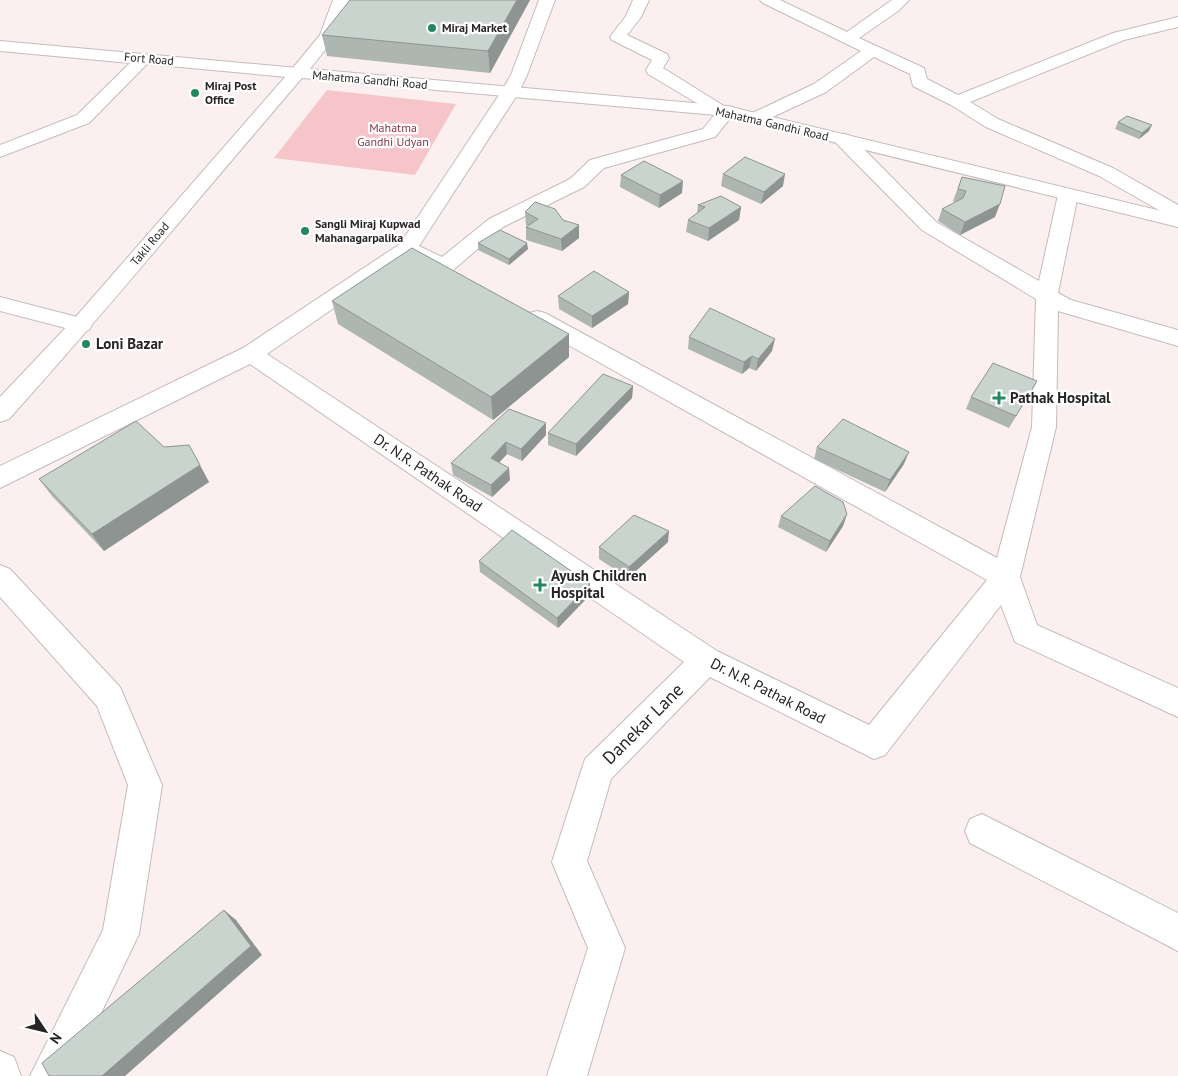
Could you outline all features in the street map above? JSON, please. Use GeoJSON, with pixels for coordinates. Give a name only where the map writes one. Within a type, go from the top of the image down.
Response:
{"type":"FeatureCollection","features":[{"type":"Feature","properties":{"kind":"street","name":"Takli Road"},"geometry":{"type":"LineString","coordinates":[[0,413],[81,325],[183,204],[298,74],[328,36],[341,0]]}},
{"type":"Feature","properties":{"kind":"street"},"geometry":{"type":"LineString","coordinates":[[0,478],[251,354],[407,248],[510,92],[519,74],[547,0]]}},
{"type":"Feature","properties":{"kind":"street"},"geometry":{"type":"LineString","coordinates":[[407,248],[451,271],[496,223],[577,183],[597,164],[709,133],[722,111],[654,70],[661,58],[618,38],[633,17],[641,0]]}},
{"type":"Feature","properties":{"kind":"street"},"geometry":{"type":"LineString","coordinates":[[768,0],[918,72],[919,82],[957,101],[992,123],[1106,172],[1178,213]]}},
{"type":"Feature","properties":{"kind":"street"},"geometry":{"type":"LineString","coordinates":[[848,38],[893,8],[901,0]]}},
{"type":"Feature","properties":{"kind":"street"},"geometry":{"type":"LineString","coordinates":[[957,101],[1119,36],[1178,22]]}},
{"type":"Feature","properties":{"kind":"street","name":"Fort Road"},"geometry":{"type":"LineString","coordinates":[[0,46],[298,74]]}},
{"type":"Feature","properties":{"kind":"street"},"geometry":{"type":"LineString","coordinates":[[754,119],[820,88],[872,51]]}},
{"type":"Feature","properties":{"kind":"street"},"geometry":{"type":"LineString","coordinates":[[0,151],[83,119],[143,59]]}},
{"type":"Feature","properties":{"kind":"street","name":"Mahatma Gandhi Road"},"geometry":{"type":"LineString","coordinates":[[298,74],[722,111],[1178,221]]}},
{"type":"Feature","properties":{"kind":"street"},"geometry":{"type":"LineString","coordinates":[[844,140],[929,226],[1063,305],[1178,338]]}},
{"type":"Feature","properties":{"kind":"street","name":"Dr. N.R. Pathak Road"},"geometry":{"type":"LineString","coordinates":[[251,354],[706,660],[874,744],[1006,576],[1044,427],[1047,295],[1068,195]]}},
{"type":"Feature","properties":{"kind":"street"},"geometry":{"type":"LineString","coordinates":[[0,304],[81,325]]}},
{"type":"Feature","properties":{"kind":"street"},"geometry":{"type":"LineString","coordinates":[[521,310],[1006,576],[1025,632],[1178,703]]}},
{"type":"Feature","properties":{"kind":"street"},"geometry":{"type":"LineString","coordinates":[[0,577],[109,698],[145,785],[121,934],[50,1076]]}},
{"type":"Feature","properties":{"kind":"street","name":"Danekar Lane"},"geometry":{"type":"LineString","coordinates":[[567,1076],[607,948],[568,862],[597,770],[706,660]]}},
{"type":"Feature","properties":{"kind":"street"},"geometry":{"type":"LineString","coordinates":[[982,831],[1178,933]]}},
{"type":"Feature","properties":{"kind":"street"},"geometry":{"type":"LineString","coordinates":[[0,1071],[1,1076]]}},
{"type":"Feature","properties":{"kind":"green space","name":"Mahatma Gandhi Udyan"},"geometry":{"type":"Polygon","coordinates":[[[327,90],[456,104],[415,175],[274,158],[327,90]]]}},
{"type":"Feature","properties":{"kind":"building","name":"Miraj Market"},"geometry":{"type":"Polygon","coordinates":[[[350,0],[517,0],[488,51],[322,35],[350,0]]]}},
{"type":"Feature","properties":{"kind":"building"},"geometry":{"type":"Polygon","coordinates":[[[1127,116],[1152,125],[1142,133],[1118,122],[1127,116]]]}},
{"type":"Feature","properties":{"kind":"building"},"geometry":{"type":"Polygon","coordinates":[[[745,157],[785,174],[764,192],[723,174],[745,157]]]}},
{"type":"Feature","properties":{"kind":"building"},"geometry":{"type":"Polygon","coordinates":[[[644,161],[683,181],[660,195],[621,175],[644,161]]]}},
{"type":"Feature","properties":{"kind":"building"},"geometry":{"type":"Polygon","coordinates":[[[962,177],[1005,186],[1000,204],[965,222],[942,209],[963,198],[966,191],[958,189],[962,177]]]}},
{"type":"Feature","properties":{"kind":"building"},"geometry":{"type":"Polygon","coordinates":[[[721,196],[741,207],[709,228],[688,220],[705,207],[698,205],[721,196]]]}},
{"type":"Feature","properties":{"kind":"building"},"geometry":{"type":"Polygon","coordinates":[[[535,202],[555,209],[563,220],[579,225],[561,239],[526,227],[538,219],[525,212],[535,202]]]}},
{"type":"Feature","properties":{"kind":"building"},"geometry":{"type":"Polygon","coordinates":[[[500,230],[527,243],[509,259],[478,243],[500,230]]]}},
{"type":"Feature","properties":{"kind":"building"},"geometry":{"type":"Polygon","coordinates":[[[412,248],[569,334],[491,397],[332,301],[412,248]]]}},
{"type":"Feature","properties":{"kind":"building"},"geometry":{"type":"Polygon","coordinates":[[[594,271],[629,292],[592,316],[558,296],[594,271]]]}},
{"type":"Feature","properties":{"kind":"building"},"geometry":{"type":"Polygon","coordinates":[[[710,308],[775,339],[758,359],[752,356],[744,362],[689,337],[710,308]]]}},
{"type":"Feature","properties":{"kind":"building"},"geometry":{"type":"Polygon","coordinates":[[[993,363],[1037,381],[1016,416],[971,397],[993,363]]]}},
{"type":"Feature","properties":{"kind":"building"},"geometry":{"type":"Polygon","coordinates":[[[603,374],[633,386],[576,444],[548,433],[603,374]]]}},
{"type":"Feature","properties":{"kind":"building"},"geometry":{"type":"Polygon","coordinates":[[[509,409],[546,423],[521,449],[506,442],[491,458],[509,468],[491,485],[451,463],[509,409]]]}},
{"type":"Feature","properties":{"kind":"building"},"geometry":{"type":"Polygon","coordinates":[[[843,419],[909,452],[890,480],[817,447],[843,419]]]}},
{"type":"Feature","properties":{"kind":"building"},"geometry":{"type":"Polygon","coordinates":[[[136,421],[164,447],[189,445],[200,465],[92,534],[39,479],[136,421]]]}},
{"type":"Feature","properties":{"kind":"building"},"geometry":{"type":"Polygon","coordinates":[[[815,486],[843,502],[847,514],[830,541],[781,516],[815,486]]]}},
{"type":"Feature","properties":{"kind":"building"},"geometry":{"type":"Polygon","coordinates":[[[634,515],[669,531],[629,567],[599,547],[634,515]]]}},
{"type":"Feature","properties":{"kind":"building"},"geometry":{"type":"Polygon","coordinates":[[[512,530],[590,584],[557,618],[479,561],[512,530]]]}},
{"type":"Feature","properties":{"kind":"building"},"geometry":{"type":"Polygon","coordinates":[[[224,910],[251,946],[102,1076],[49,1076],[42,1063],[224,910]]]}},
{"type":"Feature","properties":{"kind":"place","name":"Miraj Market"},"geometry":{"type":"Point","coordinates":[432,28]}},
{"type":"Feature","properties":{"kind":"place","name":"Miraj Post Office"},"geometry":{"type":"Point","coordinates":[195,93]}},
{"type":"Feature","properties":{"kind":"place","name":"Sangli Miraj Kupwad Mahanagarpalika"},"geometry":{"type":"Point","coordinates":[305,231]}},
{"type":"Feature","properties":{"kind":"place","name":"Loni Bazar"},"geometry":{"type":"Point","coordinates":[86,344]}},
{"type":"Feature","properties":{"kind":"place","name":"Pathak Hospital"},"geometry":{"type":"Point","coordinates":[999,398]}},
{"type":"Feature","properties":{"kind":"place","name":"Ayush Children Hospital"},"geometry":{"type":"Point","coordinates":[540,585]}}]}
